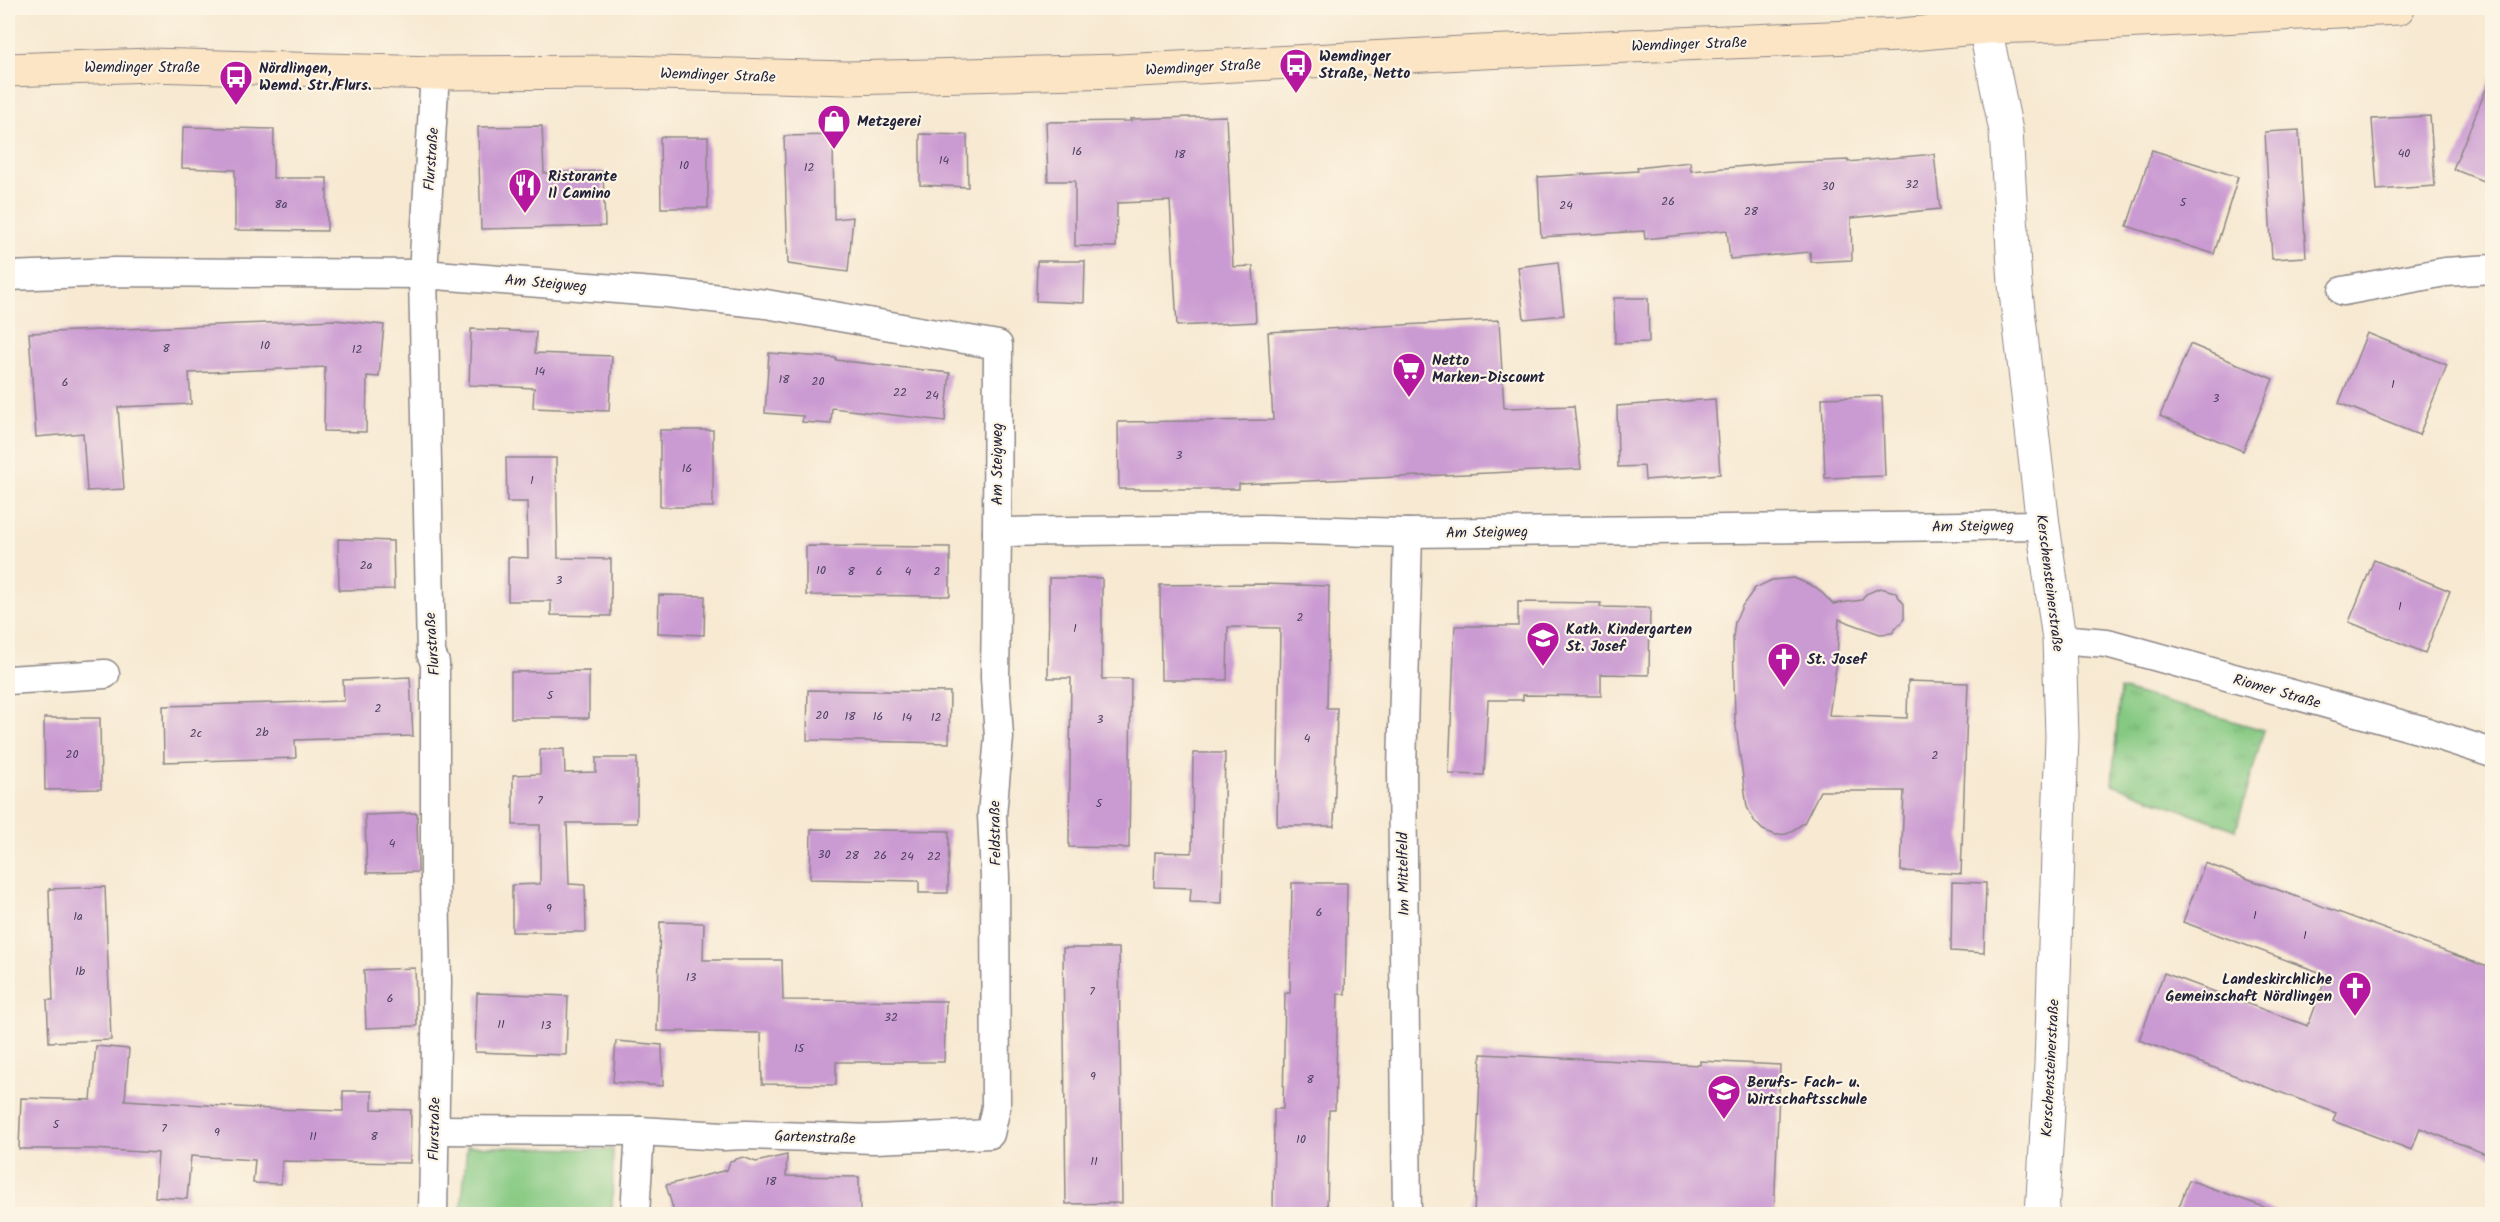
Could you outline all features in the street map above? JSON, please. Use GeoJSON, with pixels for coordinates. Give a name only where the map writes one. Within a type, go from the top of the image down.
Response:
{"type":"FeatureCollection","features":[{"type":"Feature","properties":{"kind":"main road","name":"Wemdinger Straße"},"geometry":{"type":"LineString","coordinates":[[8,70],[151,65],[435,73],[620,72],[848,78],[1000,72],[1120,71],[1470,52],[1900,35],[1983,17],[2255,16],[2398,8]]}},
{"type":"Feature","properties":{"kind":"street","name":"Kerschensteinerstraße"},"geometry":{"type":"LineString","coordinates":[[1983,17],[2006,131],[2015,284],[2043,525],[2060,639],[2061,747],[2051,1065],[2042,1215]]}},
{"type":"Feature","properties":{"kind":"street","name":"Flurstraße"},"geometry":{"type":"LineString","coordinates":[[432,1215],[437,982],[435,663],[431,653],[428,582],[423,274],[435,73]]}},
{"type":"Feature","properties":{"kind":"street"},"geometry":{"type":"LineString","coordinates":[[2343,291],[2445,273],[2493,269]]}},
{"type":"Feature","properties":{"kind":"street","name":"Am Steigweg"},"geometry":{"type":"LineString","coordinates":[[8,276],[115,272],[423,274],[667,293],[766,304],[998,345],[997,532],[1260,529],[1408,533],[2043,525]]}},
{"type":"Feature","properties":{"kind":"street","name":"Feldstraße"},"geometry":{"type":"LineString","coordinates":[[990,1134],[996,1107],[995,877],[992,814],[999,737],[994,678],[997,532]]}},
{"type":"Feature","properties":{"kind":"street","name":"Im Mittelfeld"},"geometry":{"type":"LineString","coordinates":[[1407,1215],[1402,770],[1408,533]]}},
{"type":"Feature","properties":{"kind":"street","name":"Riomer Straße"},"geometry":{"type":"LineString","coordinates":[[2060,639],[2107,643],[2418,729],[2493,753]]}},
{"type":"Feature","properties":{"kind":"street"},"geometry":{"type":"LineString","coordinates":[[8,680],[105,674]]}},
{"type":"Feature","properties":{"kind":"street","name":"Gartenstraße"},"geometry":{"type":"LineString","coordinates":[[434,1130],[640,1131],[723,1136],[875,1138],[990,1134]]}},
{"type":"Feature","properties":{"kind":"street"},"geometry":{"type":"LineString","coordinates":[[635,1215],[640,1131]]}},
{"type":"Feature","properties":{"kind":"green space"},"geometry":{"type":"Polygon","coordinates":[[[2120,689],[2264,730],[2236,830],[2112,784],[2120,689]]]}},
{"type":"Feature","properties":{"kind":"green space"},"geometry":{"type":"Polygon","coordinates":[[[467,1146],[613,1150],[612,1214],[461,1214],[467,1146]]]}},
{"type":"Feature","properties":{"kind":"building"},"geometry":{"type":"Polygon","coordinates":[[[2493,75],[2493,185],[2453,169],[2493,75]]]}},
{"type":"Feature","properties":{"kind":"building"},"geometry":{"type":"Polygon","coordinates":[[[1226,116],[1233,267],[1253,266],[1256,322],[1177,326],[1170,201],[1117,203],[1116,247],[1075,246],[1075,181],[1048,181],[1046,122],[1131,121],[1130,119],[1226,116]]]}},
{"type":"Feature","properties":{"kind":"building"},"geometry":{"type":"Polygon","coordinates":[[[2430,116],[2435,186],[2377,190],[2372,119],[2430,116]]]}},
{"type":"Feature","properties":{"kind":"building"},"geometry":{"type":"Polygon","coordinates":[[[542,126],[544,173],[603,171],[605,226],[481,229],[478,127],[542,126]]]}},
{"type":"Feature","properties":{"kind":"building"},"geometry":{"type":"Polygon","coordinates":[[[183,127],[274,129],[273,178],[327,178],[327,231],[235,230],[235,170],[182,168],[183,127]]]}},
{"type":"Feature","properties":{"kind":"building"},"geometry":{"type":"Polygon","coordinates":[[[2299,130],[2306,257],[2272,259],[2265,132],[2299,130]]]}},
{"type":"Feature","properties":{"kind":"building"},"geometry":{"type":"Polygon","coordinates":[[[920,134],[967,135],[968,187],[920,185],[920,134]]]}},
{"type":"Feature","properties":{"kind":"building"},"geometry":{"type":"Polygon","coordinates":[[[833,135],[834,219],[853,217],[848,272],[788,264],[784,136],[833,135]]]}},
{"type":"Feature","properties":{"kind":"building"},"geometry":{"type":"Polygon","coordinates":[[[660,137],[708,137],[708,208],[661,208],[660,137]]]}},
{"type":"Feature","properties":{"kind":"building"},"geometry":{"type":"Polygon","coordinates":[[[2152,150],[2238,177],[2214,254],[2127,226],[2152,150]]]}},
{"type":"Feature","properties":{"kind":"building"},"geometry":{"type":"Polygon","coordinates":[[[1934,154],[1940,209],[1851,218],[1852,260],[1811,262],[1810,252],[1730,259],[1727,230],[1645,239],[1644,231],[1541,237],[1538,177],[1638,171],[1637,168],[1690,162],[1691,171],[1780,163],[1848,160],[1848,162],[1934,154]]]}},
{"type":"Feature","properties":{"kind":"building"},"geometry":{"type":"Polygon","coordinates":[[[1037,261],[1085,261],[1084,303],[1036,301],[1037,261]]]}},
{"type":"Feature","properties":{"kind":"building"},"geometry":{"type":"Polygon","coordinates":[[[1558,262],[1564,315],[1524,319],[1518,267],[1558,262]]]}},
{"type":"Feature","properties":{"kind":"building"},"geometry":{"type":"Polygon","coordinates":[[[1614,298],[1648,298],[1649,342],[1615,343],[1614,298]]]}},
{"type":"Feature","properties":{"kind":"building"},"geometry":{"type":"Polygon","coordinates":[[[334,320],[384,325],[379,377],[367,376],[366,432],[324,431],[325,367],[189,373],[191,404],[118,407],[124,489],[87,491],[83,433],[36,437],[29,333],[334,320]]]}},
{"type":"Feature","properties":{"kind":"building"},"geometry":{"type":"Polygon","coordinates":[[[1499,320],[1504,408],[1574,406],[1581,469],[1239,484],[1239,489],[1119,489],[1118,422],[1273,420],[1268,332],[1499,320]]]}},
{"type":"Feature","properties":{"kind":"building"},"geometry":{"type":"Polygon","coordinates":[[[471,329],[536,332],[535,353],[612,356],[609,411],[533,408],[534,388],[469,385],[471,329]]]}},
{"type":"Feature","properties":{"kind":"building"},"geometry":{"type":"Polygon","coordinates":[[[2367,333],[2447,365],[2419,435],[2339,403],[2367,333]]]}},
{"type":"Feature","properties":{"kind":"building"},"geometry":{"type":"Polygon","coordinates":[[[2190,344],[2273,379],[2243,451],[2160,416],[2190,344]]]}},
{"type":"Feature","properties":{"kind":"building"},"geometry":{"type":"Polygon","coordinates":[[[769,353],[836,358],[836,360],[950,373],[945,421],[832,408],[831,424],[802,422],[803,416],[765,413],[769,353]]]}},
{"type":"Feature","properties":{"kind":"building"},"geometry":{"type":"Polygon","coordinates":[[[1882,396],[1885,476],[1825,478],[1822,398],[1882,396]]]}},
{"type":"Feature","properties":{"kind":"building"},"geometry":{"type":"Polygon","coordinates":[[[1715,399],[1720,474],[1645,480],[1644,466],[1618,467],[1617,406],[1715,399]]]}},
{"type":"Feature","properties":{"kind":"building"},"geometry":{"type":"Polygon","coordinates":[[[660,430],[713,430],[713,507],[660,507],[660,430]]]}},
{"type":"Feature","properties":{"kind":"building"},"geometry":{"type":"Polygon","coordinates":[[[506,458],[556,458],[558,558],[611,559],[611,616],[551,615],[551,601],[508,601],[508,557],[528,558],[527,502],[507,502],[506,458]]]}},
{"type":"Feature","properties":{"kind":"building"},"geometry":{"type":"Polygon","coordinates":[[[338,539],[393,541],[394,589],[339,590],[338,539]]]}},
{"type":"Feature","properties":{"kind":"building"},"geometry":{"type":"Polygon","coordinates":[[[806,546],[950,547],[950,596],[806,595],[806,546]]]}},
{"type":"Feature","properties":{"kind":"building"},"geometry":{"type":"Polygon","coordinates":[[[2374,560],[2450,591],[2425,653],[2349,622],[2374,560]]]}},
{"type":"Feature","properties":{"kind":"building"},"geometry":{"type":"Polygon","coordinates":[[[1049,578],[1102,578],[1102,679],[1131,679],[1129,848],[1069,847],[1071,678],[1048,678],[1049,578]]]}},
{"type":"Feature","properties":{"kind":"building"},"geometry":{"type":"Polygon","coordinates":[[[1794,578],[1817,588],[1833,604],[1862,600],[1866,594],[1880,588],[1895,592],[1904,604],[1904,619],[1892,633],[1880,634],[1839,619],[1837,661],[1829,715],[1907,718],[1908,681],[1968,683],[1961,874],[1901,871],[1904,791],[1820,791],[1804,823],[1787,834],[1776,835],[1763,830],[1755,822],[1747,807],[1735,719],[1733,638],[1735,622],[1742,606],[1755,588],[1772,580],[1794,578]]]}},
{"type":"Feature","properties":{"kind":"building"},"geometry":{"type":"Polygon","coordinates":[[[1160,585],[1329,586],[1327,708],[1337,708],[1334,826],[1277,826],[1280,628],[1228,627],[1227,680],[1161,680],[1160,585]]]}},
{"type":"Feature","properties":{"kind":"building"},"geometry":{"type":"Polygon","coordinates":[[[659,595],[705,596],[704,635],[658,633],[659,595]]]}},
{"type":"Feature","properties":{"kind":"building"},"geometry":{"type":"Polygon","coordinates":[[[1518,602],[1601,603],[1600,607],[1650,608],[1649,675],[1601,674],[1601,696],[1523,695],[1523,700],[1488,700],[1484,775],[1449,774],[1455,626],[1518,626],[1518,602]]]}},
{"type":"Feature","properties":{"kind":"building"},"geometry":{"type":"Polygon","coordinates":[[[589,671],[589,718],[511,718],[511,672],[589,671]]]}},
{"type":"Feature","properties":{"kind":"building"},"geometry":{"type":"Polygon","coordinates":[[[410,677],[413,736],[295,740],[296,758],[164,762],[163,706],[344,701],[343,680],[410,677]]]}},
{"type":"Feature","properties":{"kind":"building"},"geometry":{"type":"Polygon","coordinates":[[[808,690],[950,692],[949,743],[807,740],[808,690]]]}},
{"type":"Feature","properties":{"kind":"building"},"geometry":{"type":"Polygon","coordinates":[[[44,718],[100,718],[101,789],[45,790],[44,718]]]}},
{"type":"Feature","properties":{"kind":"building"},"geometry":{"type":"Polygon","coordinates":[[[564,749],[565,773],[596,772],[596,758],[637,758],[637,823],[567,823],[569,884],[585,885],[586,932],[512,932],[512,885],[540,884],[540,825],[513,825],[513,775],[540,774],[540,750],[564,749]]]}},
{"type":"Feature","properties":{"kind":"building"},"geometry":{"type":"Polygon","coordinates":[[[1193,753],[1225,753],[1222,903],[1190,902],[1191,888],[1154,887],[1155,852],[1192,853],[1193,753]]]}},
{"type":"Feature","properties":{"kind":"building"},"geometry":{"type":"Polygon","coordinates":[[[417,813],[418,872],[367,873],[365,815],[417,813]]]}},
{"type":"Feature","properties":{"kind":"building"},"geometry":{"type":"Polygon","coordinates":[[[811,829],[949,831],[948,893],[919,893],[919,881],[810,879],[811,829]]]}},
{"type":"Feature","properties":{"kind":"building"},"geometry":{"type":"Polygon","coordinates":[[[2205,863],[2493,969],[2493,1157],[2420,1128],[2412,1150],[2333,1121],[2336,1113],[2139,1040],[2164,973],[2308,1026],[2327,975],[2183,922],[2205,863]]]}},
{"type":"Feature","properties":{"kind":"building"},"geometry":{"type":"Polygon","coordinates":[[[1952,882],[1986,883],[1984,953],[1951,951],[1952,882]]]}},
{"type":"Feature","properties":{"kind":"building"},"geometry":{"type":"Polygon","coordinates":[[[1292,883],[1347,883],[1345,994],[1338,994],[1335,1110],[1329,1110],[1327,1215],[1273,1215],[1274,1109],[1283,1109],[1285,993],[1290,993],[1292,883]]]}},
{"type":"Feature","properties":{"kind":"building"},"geometry":{"type":"Polygon","coordinates":[[[105,887],[111,1040],[49,1042],[47,1000],[53,1000],[49,889],[105,887]]]}},
{"type":"Feature","properties":{"kind":"building"},"geometry":{"type":"Polygon","coordinates":[[[660,922],[704,923],[703,960],[782,960],[783,1000],[946,1001],[944,1062],[836,1062],[836,1085],[762,1084],[761,1033],[657,1031],[660,922]]]}},
{"type":"Feature","properties":{"kind":"building"},"geometry":{"type":"Polygon","coordinates":[[[1063,948],[1119,948],[1122,1203],[1066,1204],[1063,948]]]}},
{"type":"Feature","properties":{"kind":"building"},"geometry":{"type":"Polygon","coordinates":[[[415,968],[417,1026],[366,1028],[364,970],[415,968]]]}},
{"type":"Feature","properties":{"kind":"building"},"geometry":{"type":"Polygon","coordinates":[[[477,993],[568,996],[566,1055],[475,1052],[477,993]]]}},
{"type":"Feature","properties":{"kind":"building"},"geometry":{"type":"Polygon","coordinates":[[[616,1041],[662,1045],[663,1086],[613,1082],[616,1041]]]}},
{"type":"Feature","properties":{"kind":"building"},"geometry":{"type":"Polygon","coordinates":[[[96,1046],[129,1049],[125,1100],[343,1111],[343,1091],[372,1091],[372,1109],[411,1110],[410,1163],[282,1161],[281,1184],[253,1183],[255,1160],[191,1156],[187,1199],[155,1197],[158,1153],[92,1149],[19,1149],[21,1098],[91,1100],[96,1046]]]}},
{"type":"Feature","properties":{"kind":"building"},"geometry":{"type":"Polygon","coordinates":[[[1481,1054],[1700,1065],[1700,1061],[1780,1065],[1774,1215],[1474,1215],[1481,1054]]]}},
{"type":"Feature","properties":{"kind":"building"},"geometry":{"type":"Polygon","coordinates":[[[787,1155],[786,1176],[859,1177],[860,1215],[733,1215],[674,1212],[666,1185],[727,1170],[730,1161],[743,1157],[756,1162],[787,1155]]]}},
{"type":"Feature","properties":{"kind":"building"},"geometry":{"type":"Polygon","coordinates":[[[2189,1180],[2275,1211],[2275,1215],[2176,1215],[2189,1180]]]}},
{"type":"Feature","properties":{"kind":"place","name":"Wemdinger Straße, Netto"},"geometry":{"type":"Point","coordinates":[1296,94]}},
{"type":"Feature","properties":{"kind":"place","name":"Nördlingen, Wemd. Str./Flurs."},"geometry":{"type":"Point","coordinates":[236,106]}},
{"type":"Feature","properties":{"kind":"place","name":"Metzgerei"},"geometry":{"type":"Point","coordinates":[834,150]}},
{"type":"Feature","properties":{"kind":"place","name":"Ristorante Il Camino"},"geometry":{"type":"Point","coordinates":[525,214]}},
{"type":"Feature","properties":{"kind":"place","name":"Netto Marken-Discount"},"geometry":{"type":"Point","coordinates":[1409,398]}},
{"type":"Feature","properties":{"kind":"place","name":"Kath. Kindergarten St. Josef"},"geometry":{"type":"Point","coordinates":[1543,667]}},
{"type":"Feature","properties":{"kind":"place","name":"St. Josef"},"geometry":{"type":"Point","coordinates":[1784,688]}},
{"type":"Feature","properties":{"kind":"place","name":"Landeskirchliche Gemeinschaft Nördlingen"},"geometry":{"type":"Point","coordinates":[2355,1017]}},
{"type":"Feature","properties":{"kind":"place","name":"Berufs- Fach- u. Wirtschaftsschule"},"geometry":{"type":"Point","coordinates":[1724,1120]}}]}
